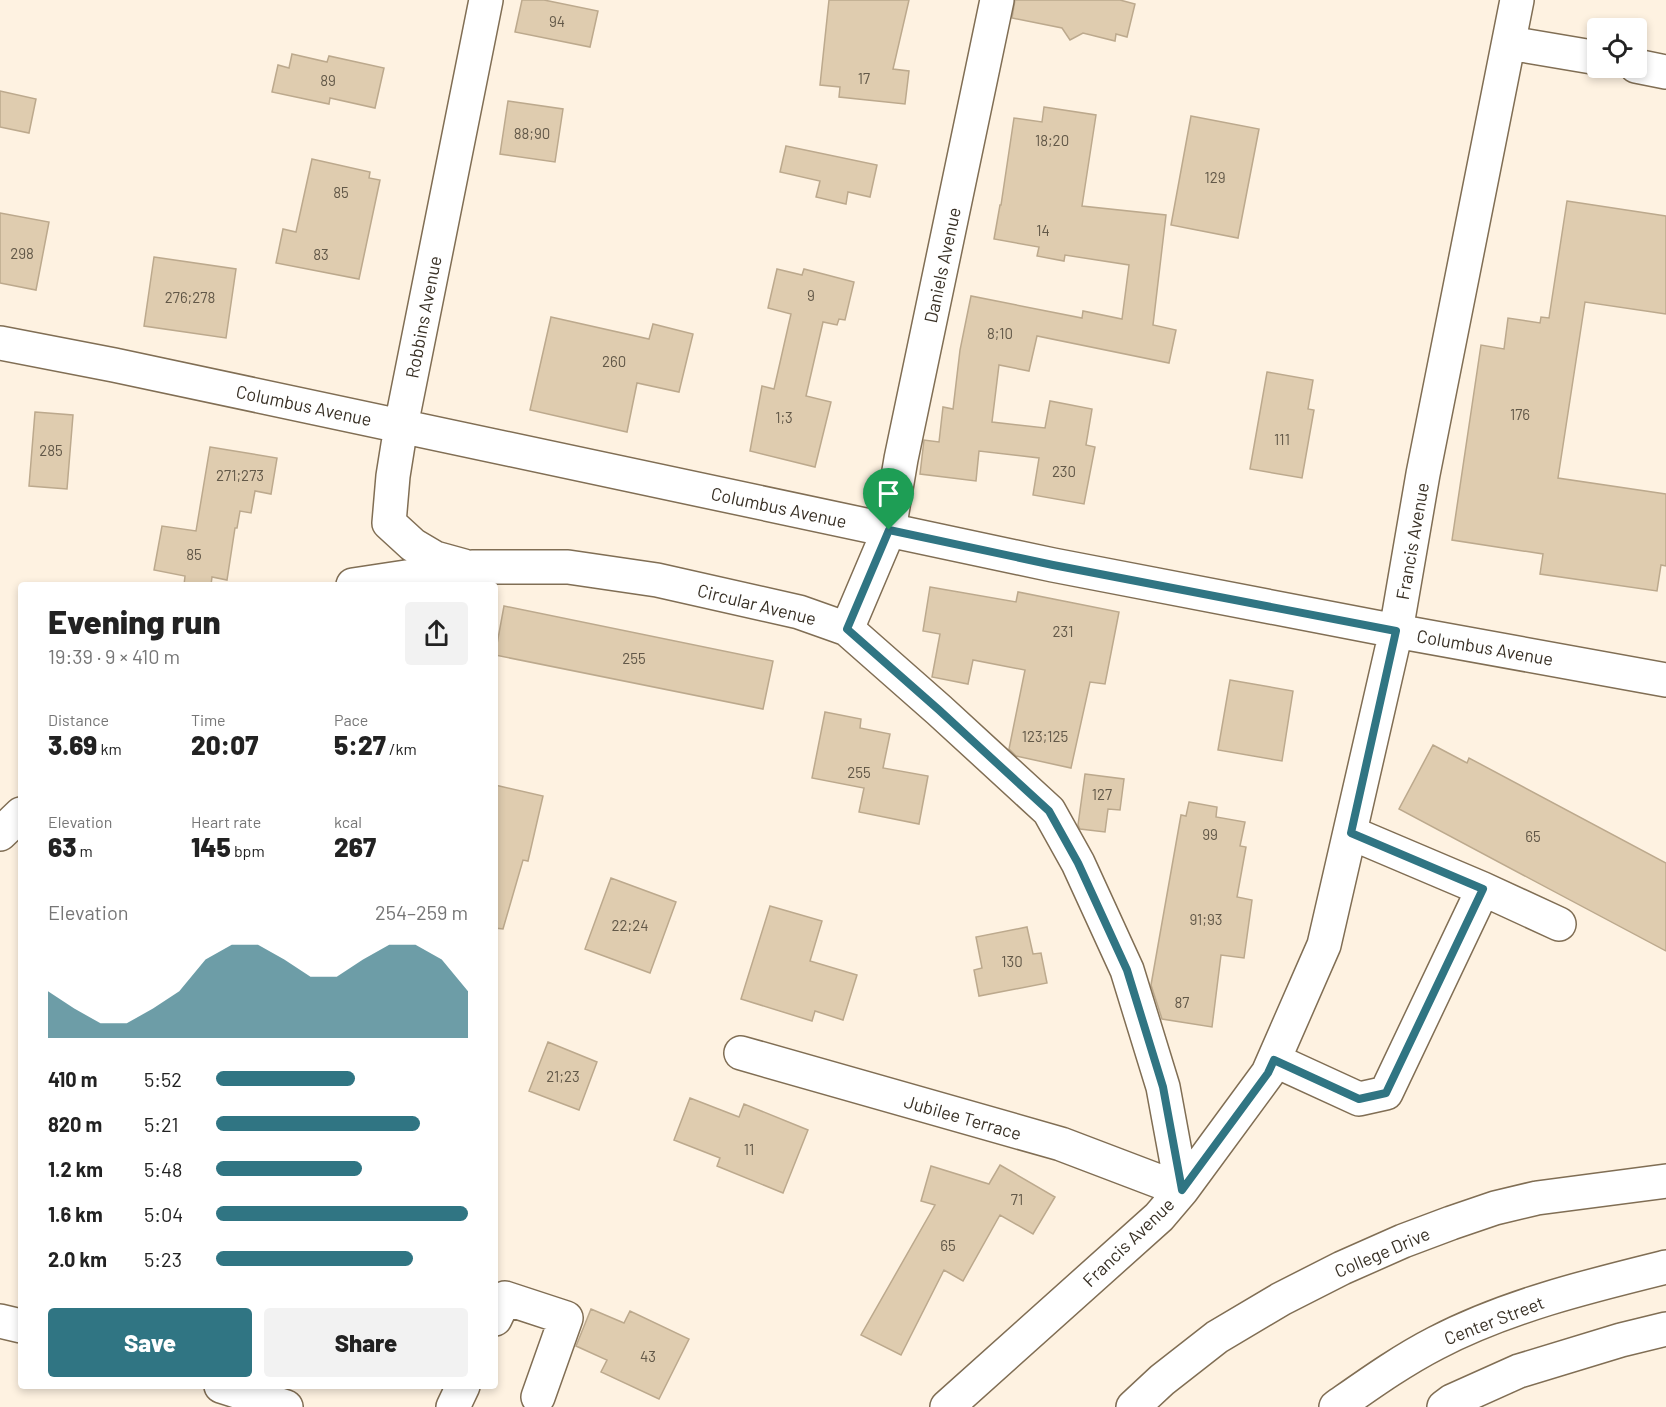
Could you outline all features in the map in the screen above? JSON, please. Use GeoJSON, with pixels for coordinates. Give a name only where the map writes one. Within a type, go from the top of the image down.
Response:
{"type":"FeatureCollection","features":[{"type":"Feature","properties":{"kind":"street","name":"Robbins Avenue"},"geometry":{"type":"LineString","coordinates":[[470,576],[413,545],[389,523],[393,476],[401,426],[486,0]]}},
{"type":"Feature","properties":{"kind":"street","name":"Daniels Avenue"},"geometry":{"type":"LineString","coordinates":[[847,629],[889,530],[903,448],[997,0]]}},
{"type":"Feature","properties":{"kind":"street","name":"Francis Avenue"},"geometry":{"type":"LineString","coordinates":[[947,1407],[1159,1217],[1182,1190],[1268,1073],[1324,945],[1396,631],[1423,474],[1517,0]]}},
{"type":"Feature","properties":{"kind":"street"},"geometry":{"type":"LineString","coordinates":[[1509,42],[1587,56]]}},
{"type":"Feature","properties":{"kind":"street"},"geometry":{"type":"LineString","coordinates":[[1647,68],[1666,72]]}},
{"type":"Feature","properties":{"kind":"street","name":"Columbus Avenue"},"geometry":{"type":"LineString","coordinates":[[0,343],[114,365],[1053,565],[1666,680]]}},
{"type":"Feature","properties":{"kind":"street","name":"Circular Avenue"},"geometry":{"type":"LineString","coordinates":[[392,582],[568,567],[657,580],[799,612],[847,629],[1049,811],[1078,863],[1127,970],[1163,1087],[1182,1190]]}},
{"type":"Feature","properties":{"kind":"street"},"geometry":{"type":"LineString","coordinates":[[0,834],[18,817]]}},
{"type":"Feature","properties":{"kind":"street"},"geometry":{"type":"LineString","coordinates":[[1351,833],[1559,924]]}},
{"type":"Feature","properties":{"kind":"street"},"geometry":{"type":"LineString","coordinates":[[1274,1060],[1359,1099],[1386,1093],[1483,889]]}},
{"type":"Feature","properties":{"kind":"street","name":"Jubilee Terrace"},"geometry":{"type":"LineString","coordinates":[[741,1053],[1061,1144],[1182,1190]]}},
{"type":"Feature","properties":{"kind":"street","name":"College Drive"},"geometry":{"type":"LineString","coordinates":[[1133,1407],[1162,1380],[1217,1337],[1281,1299],[1403,1241],[1473,1215],[1526,1201],[1666,1181]]}},
{"type":"Feature","properties":{"kind":"street","name":"Center Street"},"geometry":{"type":"LineString","coordinates":[[1336,1407],[1389,1370],[1437,1342],[1492,1318],[1602,1283],[1666,1268]]}},
{"type":"Feature","properties":{"kind":"street"},"geometry":{"type":"LineString","coordinates":[[498,1313],[505,1298],[566,1318],[538,1397]]}},
{"type":"Feature","properties":{"kind":"street"},"geometry":{"type":"LineString","coordinates":[[0,1321],[18,1325]]}},
{"type":"Feature","properties":{"kind":"street"},"geometry":{"type":"LineString","coordinates":[[1444,1407],[1452,1401],[1519,1371],[1666,1329]]}},
{"type":"Feature","properties":{"kind":"street"},"geometry":{"type":"LineString","coordinates":[[230,1389],[267,1400]]}},
{"type":"Feature","properties":{"kind":"street"},"geometry":{"type":"LineString","coordinates":[[453,1407],[462,1389]]}},
{"type":"Feature","properties":{"kind":"building"},"geometry":{"type":"Polygon","coordinates":[[[522,0],[544,0],[598,11],[590,47],[515,32],[522,0]]]}},
{"type":"Feature","properties":{"kind":"building"},"geometry":{"type":"Polygon","coordinates":[[[829,0],[909,0],[893,69],[909,71],[905,104],[839,97],[840,87],[820,85],[829,0]]]}},
{"type":"Feature","properties":{"kind":"building"},"geometry":{"type":"Polygon","coordinates":[[[1015,0],[1120,0],[1135,4],[1127,37],[1116,34],[1115,41],[1083,33],[1070,40],[1062,28],[1012,18],[1015,0]]]}},
{"type":"Feature","properties":{"kind":"building"},"geometry":{"type":"Polygon","coordinates":[[[292,54],[327,62],[329,56],[384,68],[375,108],[330,98],[329,104],[272,92],[278,65],[289,68],[292,54]]]}},
{"type":"Feature","properties":{"kind":"building"},"geometry":{"type":"Polygon","coordinates":[[[0,91],[36,99],[29,133],[0,127],[0,91]]]}},
{"type":"Feature","properties":{"kind":"building"},"geometry":{"type":"Polygon","coordinates":[[[508,101],[563,109],[555,162],[500,154],[508,101]]]}},
{"type":"Feature","properties":{"kind":"building"},"geometry":{"type":"Polygon","coordinates":[[[1044,107],[1096,115],[1082,206],[1166,215],[1153,325],[1176,330],[1169,363],[1037,336],[1029,371],[999,365],[992,422],[1045,428],[1050,401],[1092,409],[1086,445],[1095,447],[1084,504],[1033,495],[1039,458],[979,451],[976,481],[920,474],[924,440],[939,442],[943,407],[953,409],[960,350],[971,296],[1082,318],[1083,311],[1122,319],[1129,265],[1065,255],[1064,261],[1037,256],[1039,247],[994,239],[1014,118],[1042,122],[1044,107]]]}},
{"type":"Feature","properties":{"kind":"building"},"geometry":{"type":"Polygon","coordinates":[[[1191,116],[1259,129],[1238,238],[1171,225],[1191,116]]]}},
{"type":"Feature","properties":{"kind":"building"},"geometry":{"type":"Polygon","coordinates":[[[786,146],[877,165],[870,197],[848,192],[846,204],[816,197],[820,181],[780,172],[786,146]]]}},
{"type":"Feature","properties":{"kind":"building"},"geometry":{"type":"Polygon","coordinates":[[[312,159],[370,172],[369,178],[380,180],[359,279],[276,263],[283,229],[296,232],[312,159]]]}},
{"type":"Feature","properties":{"kind":"building"},"geometry":{"type":"Polygon","coordinates":[[[1567,201],[1666,216],[1666,314],[1585,302],[1558,478],[1666,494],[1666,566],[1661,565],[1657,591],[1540,574],[1543,554],[1452,540],[1481,345],[1504,349],[1508,318],[1540,323],[1541,317],[1549,318],[1567,201]]]}},
{"type":"Feature","properties":{"kind":"building"},"geometry":{"type":"Polygon","coordinates":[[[0,213],[49,222],[36,290],[0,283],[0,213]]]}},
{"type":"Feature","properties":{"kind":"building"},"geometry":{"type":"Polygon","coordinates":[[[154,257],[236,269],[226,338],[144,326],[154,257]]]}},
{"type":"Feature","properties":{"kind":"building"},"geometry":{"type":"Polygon","coordinates":[[[777,269],[802,275],[804,269],[854,282],[845,320],[839,319],[837,325],[823,322],[806,396],[831,402],[815,467],[750,451],[762,386],[774,389],[791,314],[768,308],[777,269]]]}},
{"type":"Feature","properties":{"kind":"building"},"geometry":{"type":"Polygon","coordinates":[[[551,317],[649,339],[653,324],[693,334],[679,392],[637,383],[627,432],[530,410],[551,317]]]}},
{"type":"Feature","properties":{"kind":"building"},"geometry":{"type":"Polygon","coordinates":[[[1267,372],[1313,380],[1308,409],[1314,410],[1302,478],[1250,469],[1267,372]]]}},
{"type":"Feature","properties":{"kind":"building"},"geometry":{"type":"Polygon","coordinates":[[[35,412],[73,415],[67,489],[29,486],[35,412]]]}},
{"type":"Feature","properties":{"kind":"building"},"geometry":{"type":"Polygon","coordinates":[[[210,447],[277,458],[271,494],[255,491],[251,513],[240,511],[227,580],[212,577],[211,582],[184,582],[185,576],[154,570],[162,526],[196,531],[210,447]]]}},
{"type":"Feature","properties":{"kind":"building"},"geometry":{"type":"Polygon","coordinates":[[[930,587],[1016,602],[1018,592],[1119,612],[1105,684],[1090,682],[1071,768],[1016,756],[1009,749],[1025,670],[973,660],[968,684],[932,677],[940,634],[923,631],[930,587]]]}},
{"type":"Feature","properties":{"kind":"building"},"geometry":{"type":"Polygon","coordinates":[[[504,606],[773,661],[763,709],[498,656],[498,639],[504,606]]]}},
{"type":"Feature","properties":{"kind":"building"},"geometry":{"type":"Polygon","coordinates":[[[1230,680],[1293,691],[1282,761],[1218,750],[1230,680]]]}},
{"type":"Feature","properties":{"kind":"building"},"geometry":{"type":"Polygon","coordinates":[[[825,712],[861,719],[860,728],[890,734],[883,768],[928,776],[919,824],[859,812],[864,788],[812,778],[825,712]]]}},
{"type":"Feature","properties":{"kind":"building"},"geometry":{"type":"Polygon","coordinates":[[[1433,745],[1467,763],[1469,758],[1666,863],[1666,951],[1399,809],[1433,745]]]}},
{"type":"Feature","properties":{"kind":"building"},"geometry":{"type":"Polygon","coordinates":[[[1085,774],[1124,779],[1120,810],[1108,809],[1105,832],[1080,829],[1078,825],[1085,774]]]}},
{"type":"Feature","properties":{"kind":"building"},"geometry":{"type":"Polygon","coordinates":[[[498,786],[543,796],[528,861],[523,860],[503,929],[498,928],[498,786]]]}},
{"type":"Feature","properties":{"kind":"building"},"geometry":{"type":"Polygon","coordinates":[[[1189,802],[1217,807],[1216,817],[1245,822],[1240,846],[1246,847],[1237,897],[1252,900],[1244,958],[1221,955],[1212,1027],[1162,1019],[1151,985],[1181,815],[1186,816],[1189,802]]]}},
{"type":"Feature","properties":{"kind":"building"},"geometry":{"type":"Polygon","coordinates":[[[611,878],[676,902],[650,973],[585,949],[611,878]]]}},
{"type":"Feature","properties":{"kind":"building"},"geometry":{"type":"Polygon","coordinates":[[[770,906],[822,921],[810,961],[857,975],[843,1020],[815,1011],[812,1021],[741,999],[770,906]]]}},
{"type":"Feature","properties":{"kind":"building"},"geometry":{"type":"Polygon","coordinates":[[[1027,927],[1033,954],[1041,953],[1047,983],[979,996],[974,970],[982,968],[976,937],[1027,927]]]}},
{"type":"Feature","properties":{"kind":"building"},"geometry":{"type":"Polygon","coordinates":[[[548,1042],[597,1062],[579,1110],[529,1091],[548,1042]]]}},
{"type":"Feature","properties":{"kind":"building"},"geometry":{"type":"Polygon","coordinates":[[[690,1098],[739,1117],[744,1104],[808,1130],[783,1193],[717,1166],[720,1158],[674,1140],[690,1098]]]}},
{"type":"Feature","properties":{"kind":"building"},"geometry":{"type":"Polygon","coordinates":[[[1000,1165],[1055,1197],[1033,1234],[1000,1215],[963,1281],[944,1270],[901,1355],[861,1335],[935,1205],[921,1201],[931,1166],[989,1184],[1000,1165]]]}},
{"type":"Feature","properties":{"kind":"building"},"geometry":{"type":"Polygon","coordinates":[[[591,1309],[624,1323],[630,1311],[689,1339],[659,1399],[601,1372],[607,1360],[576,1346],[591,1309]]]}},
{"type":"Feature","properties":{"kind":"route"},"geometry":{"type":"LineString","coordinates":[[889,530],[1053,565],[1396,631],[1351,833],[1483,889],[1386,1093],[1359,1099],[1274,1060],[1268,1073],[1182,1190],[1163,1087],[1127,970],[1078,863],[1049,811],[847,629],[889,530]]}}]}
